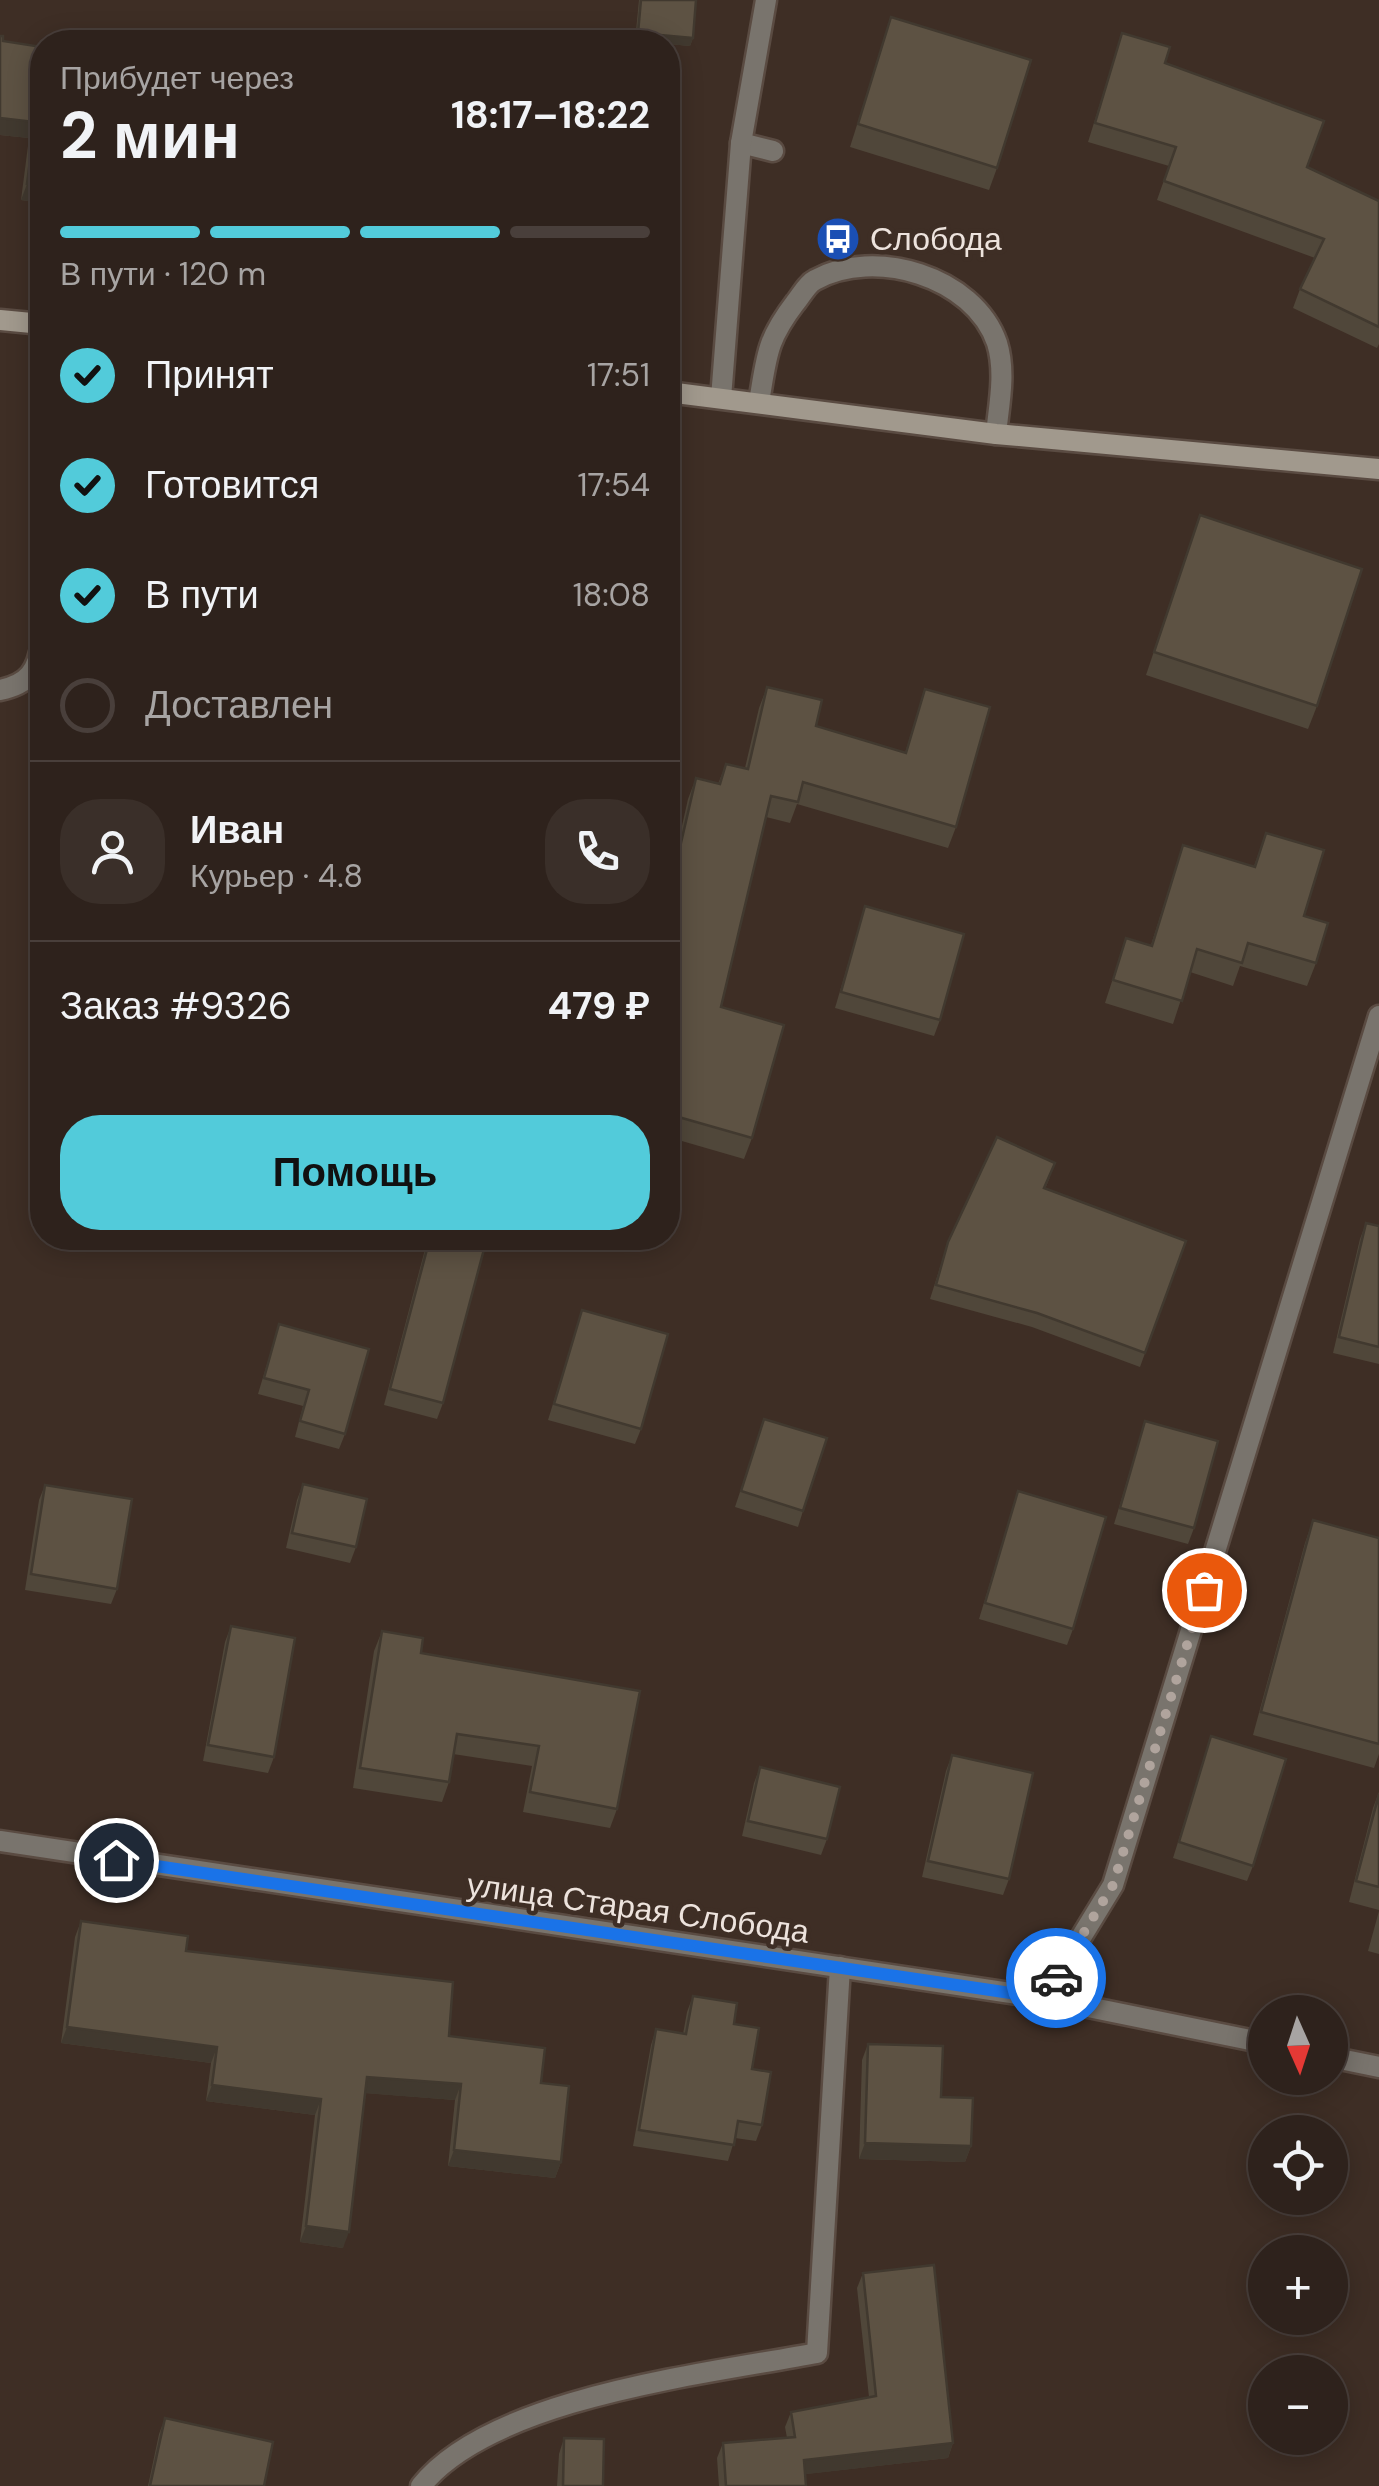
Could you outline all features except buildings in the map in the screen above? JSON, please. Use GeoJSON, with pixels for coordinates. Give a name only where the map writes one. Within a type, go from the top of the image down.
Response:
{"type":"FeatureCollection","features":[{"type":"Feature","properties":{"kind":"street"},"geometry":{"type":"LineString","coordinates":[[721,398],[741,143],[766,0]]}},
{"type":"Feature","properties":{"kind":"street"},"geometry":{"type":"LineString","coordinates":[[741,143],[774,151]]}},
{"type":"Feature","properties":{"kind":"street"},"geometry":{"type":"LineString","coordinates":[[758,402],[772,333],[813,280],[868,264],[942,281],[978,310],[996,342],[1002,376],[996,434]]}},
{"type":"Feature","properties":{"kind":"street"},"geometry":{"type":"LineString","coordinates":[[0,320],[30,323]]}},
{"type":"Feature","properties":{"kind":"street"},"geometry":{"type":"LineString","coordinates":[[680,393],[996,434],[1379,468]]}},
{"type":"Feature","properties":{"kind":"street"},"geometry":{"type":"LineString","coordinates":[[0,690],[21,686],[30,676]]}},
{"type":"Feature","properties":{"kind":"street"},"geometry":{"type":"LineString","coordinates":[[1044,1998],[1113,1885],[1379,1016]]}},
{"type":"Feature","properties":{"kind":"street","name":"улица Старая Слобода"},"geometry":{"type":"LineString","coordinates":[[0,1841],[1044,1998],[1248,2040]]}},
{"type":"Feature","properties":{"kind":"street"},"geometry":{"type":"LineString","coordinates":[[421,2486],[442,2461],[570,2400],[817,2353],[840,1967]]}},
{"type":"Feature","properties":{"kind":"street"},"geometry":{"type":"LineString","coordinates":[[1348,2061],[1379,2067]]}},
{"type":"Feature","properties":{"kind":"way so far"},"geometry":{"type":"LineString","coordinates":[[1056,1978],[1113,1885],[1204,1590]]}},
{"type":"Feature","properties":{"kind":"place","name":"Слобода"},"geometry":{"type":"Point","coordinates":[838,239]}},
{"type":"Feature","properties":{"kind":"route"},"geometry":{"type":"LineString","coordinates":[[116,1860],[1044,1998],[1056,1978]]}}]}
